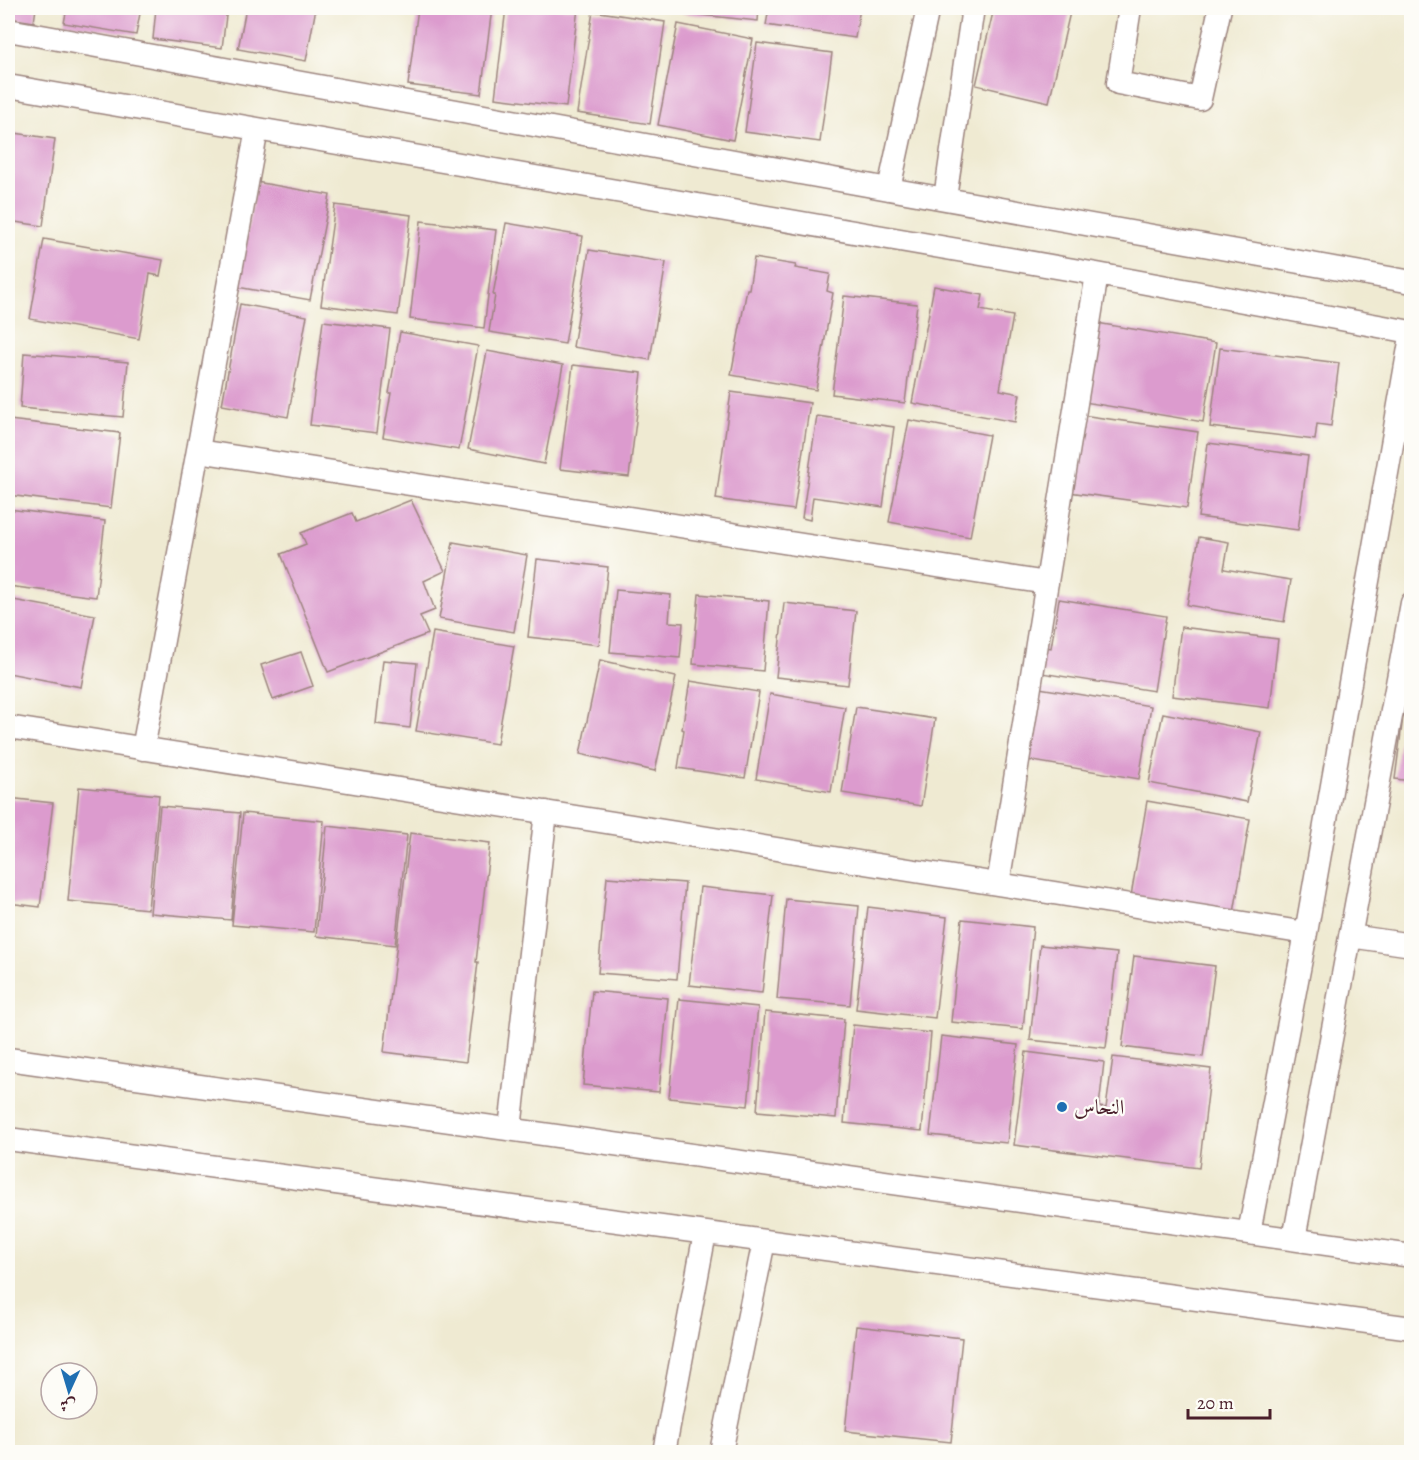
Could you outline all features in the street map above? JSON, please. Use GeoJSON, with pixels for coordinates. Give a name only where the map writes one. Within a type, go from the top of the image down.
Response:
{"type":"FeatureCollection","features":[{"type":"Feature","properties":{"kind":"street"},"geometry":{"type":"LineString","coordinates":[[889,189],[928,8]]}},
{"type":"Feature","properties":{"kind":"street"},"geometry":{"type":"LineString","coordinates":[[945,198],[973,8]]}},
{"type":"Feature","properties":{"kind":"street"},"geometry":{"type":"LineString","coordinates":[[1130,8],[1118,83],[1200,99],[1220,8]]}},
{"type":"Feature","properties":{"kind":"street"},"geometry":{"type":"LineString","coordinates":[[8,30],[1412,282]]}},
{"type":"Feature","properties":{"kind":"street"},"geometry":{"type":"LineString","coordinates":[[8,86],[1097,274],[1411,332],[1306,933],[1249,1233]]}},
{"type":"Feature","properties":{"kind":"street"},"geometry":{"type":"LineString","coordinates":[[143,749],[257,129]]}},
{"type":"Feature","properties":{"kind":"street"},"geometry":{"type":"LineString","coordinates":[[998,884],[1097,274]]}},
{"type":"Feature","properties":{"kind":"street"},"geometry":{"type":"LineString","coordinates":[[198,451],[1047,583]]}},
{"type":"Feature","properties":{"kind":"street"},"geometry":{"type":"LineString","coordinates":[[1294,1239],[1412,603]]}},
{"type":"Feature","properties":{"kind":"street"},"geometry":{"type":"LineString","coordinates":[[8,727],[1306,933]]}},
{"type":"Feature","properties":{"kind":"street"},"geometry":{"type":"LineString","coordinates":[[510,1129],[546,812]]}},
{"type":"Feature","properties":{"kind":"street"},"geometry":{"type":"LineString","coordinates":[[1350,936],[1412,945]]}},
{"type":"Feature","properties":{"kind":"street"},"geometry":{"type":"LineString","coordinates":[[8,1059],[1412,1256]]}},
{"type":"Feature","properties":{"kind":"street"},"geometry":{"type":"LineString","coordinates":[[8,1139],[1412,1328]]}},
{"type":"Feature","properties":{"kind":"street"},"geometry":{"type":"LineString","coordinates":[[664,1452],[705,1233]]}},
{"type":"Feature","properties":{"kind":"street"},"geometry":{"type":"LineString","coordinates":[[721,1452],[764,1241]]}},
{"type":"Feature","properties":{"kind":"building"},"geometry":{"type":"Polygon","coordinates":[[[8,8],[36,8],[34,22],[8,18],[8,8]]]}},
{"type":"Feature","properties":{"kind":"building"},"geometry":{"type":"Polygon","coordinates":[[[67,8],[141,8],[136,35],[64,23],[67,8]]]}},
{"type":"Feature","properties":{"kind":"building"},"geometry":{"type":"Polygon","coordinates":[[[156,8],[227,8],[222,48],[153,39],[156,8]]]}},
{"type":"Feature","properties":{"kind":"building"},"geometry":{"type":"Polygon","coordinates":[[[246,8],[316,8],[306,61],[238,49],[246,8]]]}},
{"type":"Feature","properties":{"kind":"building"},"geometry":{"type":"Polygon","coordinates":[[[418,8],[492,8],[481,94],[408,85],[418,8]]]}},
{"type":"Feature","properties":{"kind":"building"},"geometry":{"type":"Polygon","coordinates":[[[506,8],[578,8],[566,107],[495,98],[506,8]]]}},
{"type":"Feature","properties":{"kind":"building"},"geometry":{"type":"Polygon","coordinates":[[[683,8],[759,8],[758,21],[682,13],[683,8]]]}},
{"type":"Feature","properties":{"kind":"building"},"geometry":{"type":"Polygon","coordinates":[[[769,8],[860,8],[855,38],[766,25],[769,8]]]}},
{"type":"Feature","properties":{"kind":"building"},"geometry":{"type":"Polygon","coordinates":[[[994,8],[1071,8],[1049,102],[976,85],[994,8]]]}},
{"type":"Feature","properties":{"kind":"building"},"geometry":{"type":"Polygon","coordinates":[[[593,11],[665,22],[650,124],[577,113],[593,11]]]}},
{"type":"Feature","properties":{"kind":"building"},"geometry":{"type":"Polygon","coordinates":[[[678,24],[753,39],[733,140],[658,125],[678,24]]]}},
{"type":"Feature","properties":{"kind":"building"},"geometry":{"type":"Polygon","coordinates":[[[757,43],[832,53],[820,142],[745,132],[757,43]]]}},
{"type":"Feature","properties":{"kind":"building"},"geometry":{"type":"Polygon","coordinates":[[[8,132],[55,139],[43,226],[8,221],[8,132]]]}},
{"type":"Feature","properties":{"kind":"building"},"geometry":{"type":"Polygon","coordinates":[[[256,182],[330,195],[310,300],[237,287],[256,182]]]}},
{"type":"Feature","properties":{"kind":"building"},"geometry":{"type":"Polygon","coordinates":[[[335,205],[411,215],[398,315],[321,305],[335,205]]]}},
{"type":"Feature","properties":{"kind":"building"},"geometry":{"type":"Polygon","coordinates":[[[421,221],[496,230],[484,328],[410,319],[421,221]]]}},
{"type":"Feature","properties":{"kind":"building"},"geometry":{"type":"Polygon","coordinates":[[[506,223],[583,236],[565,344],[489,332],[506,223]]]}},
{"type":"Feature","properties":{"kind":"building"},"geometry":{"type":"Polygon","coordinates":[[[44,239],[163,260],[160,276],[150,274],[139,339],[30,319],[44,239]]]}},
{"type":"Feature","properties":{"kind":"building"},"geometry":{"type":"Polygon","coordinates":[[[589,250],[666,262],[650,360],[573,347],[589,250]]]}},
{"type":"Feature","properties":{"kind":"building"},"geometry":{"type":"Polygon","coordinates":[[[754,258],[796,265],[795,268],[830,274],[827,291],[833,293],[816,390],[731,375],[754,258]]]}},
{"type":"Feature","properties":{"kind":"building"},"geometry":{"type":"Polygon","coordinates":[[[934,286],[983,295],[980,310],[1013,316],[1000,390],[1020,394],[1015,422],[912,403],[934,286]]]}},
{"type":"Feature","properties":{"kind":"building"},"geometry":{"type":"Polygon","coordinates":[[[844,296],[917,304],[905,403],[832,394],[844,296]]]}},
{"type":"Feature","properties":{"kind":"building"},"geometry":{"type":"Polygon","coordinates":[[[240,304],[307,316],[288,417],[222,405],[240,304]]]}},
{"type":"Feature","properties":{"kind":"building"},"geometry":{"type":"Polygon","coordinates":[[[323,321],[390,329],[377,433],[310,425],[323,321]]]}},
{"type":"Feature","properties":{"kind":"building"},"geometry":{"type":"Polygon","coordinates":[[[1097,323],[1216,343],[1203,422],[1084,402],[1097,323]]]}},
{"type":"Feature","properties":{"kind":"building"},"geometry":{"type":"Polygon","coordinates":[[[400,332],[478,346],[459,450],[383,437],[400,332]]]}},
{"type":"Feature","properties":{"kind":"building"},"geometry":{"type":"Polygon","coordinates":[[[1220,348],[1339,363],[1331,426],[1317,424],[1315,440],[1210,427],[1220,348]]]}},
{"type":"Feature","properties":{"kind":"building"},"geometry":{"type":"Polygon","coordinates":[[[487,351],[563,365],[544,464],[468,449],[487,351]]]}},
{"type":"Feature","properties":{"kind":"building"},"geometry":{"type":"Polygon","coordinates":[[[24,353],[128,362],[123,417],[20,408],[24,353]]]}},
{"type":"Feature","properties":{"kind":"building"},"geometry":{"type":"Polygon","coordinates":[[[573,365],[642,373],[629,477],[560,469],[573,365]]]}},
{"type":"Feature","properties":{"kind":"building"},"geometry":{"type":"Polygon","coordinates":[[[731,392],[810,403],[794,510],[716,499],[731,392]]]}},
{"type":"Feature","properties":{"kind":"building"},"geometry":{"type":"Polygon","coordinates":[[[1082,415],[1198,432],[1187,508],[1069,492],[1082,415]]]}},
{"type":"Feature","properties":{"kind":"building"},"geometry":{"type":"Polygon","coordinates":[[[817,416],[894,427],[883,507],[813,497],[810,520],[802,518],[817,416]]]}},
{"type":"Feature","properties":{"kind":"building"},"geometry":{"type":"Polygon","coordinates":[[[9,420],[120,433],[111,508],[8,495],[9,420]]]}},
{"type":"Feature","properties":{"kind":"building"},"geometry":{"type":"Polygon","coordinates":[[[909,420],[989,435],[970,537],[889,522],[909,420]]]}},
{"type":"Feature","properties":{"kind":"building"},"geometry":{"type":"Polygon","coordinates":[[[1208,443],[1308,456],[1298,530],[1198,517],[1208,443]]]}},
{"type":"Feature","properties":{"kind":"building"},"geometry":{"type":"Polygon","coordinates":[[[411,500],[445,571],[424,581],[435,610],[420,616],[428,634],[328,672],[281,554],[306,544],[301,533],[352,513],[356,522],[411,500]]]}},
{"type":"Feature","properties":{"kind":"building"},"geometry":{"type":"Polygon","coordinates":[[[8,509],[105,521],[96,597],[8,586],[8,509]]]}},
{"type":"Feature","properties":{"kind":"building"},"geometry":{"type":"Polygon","coordinates":[[[1199,537],[1229,542],[1224,569],[1291,580],[1284,622],[1187,605],[1199,537]]]}},
{"type":"Feature","properties":{"kind":"building"},"geometry":{"type":"Polygon","coordinates":[[[453,542],[527,555],[514,632],[439,619],[453,542]]]}},
{"type":"Feature","properties":{"kind":"building"},"geometry":{"type":"Polygon","coordinates":[[[537,559],[608,567],[599,645],[528,637],[537,559]]]}},
{"type":"Feature","properties":{"kind":"building"},"geometry":{"type":"Polygon","coordinates":[[[616,590],[671,595],[669,622],[683,623],[680,658],[610,652],[616,590]]]}},
{"type":"Feature","properties":{"kind":"building"},"geometry":{"type":"Polygon","coordinates":[[[699,594],[769,601],[763,671],[693,664],[699,594]]]}},
{"type":"Feature","properties":{"kind":"building"},"geometry":{"type":"Polygon","coordinates":[[[8,599],[95,615],[81,687],[8,673],[8,599]]]}},
{"type":"Feature","properties":{"kind":"building"},"geometry":{"type":"Polygon","coordinates":[[[1059,599],[1166,616],[1154,691],[1035,672],[1039,646],[1051,648],[1059,599]]]}},
{"type":"Feature","properties":{"kind":"building"},"geometry":{"type":"Polygon","coordinates":[[[784,603],[856,611],[848,685],[776,677],[784,603]]]}},
{"type":"Feature","properties":{"kind":"building"},"geometry":{"type":"Polygon","coordinates":[[[1181,627],[1278,639],[1270,708],[1172,696],[1181,627]]]}},
{"type":"Feature","properties":{"kind":"building"},"geometry":{"type":"Polygon","coordinates":[[[433,632],[514,646],[497,744],[416,731],[433,632]]]}},
{"type":"Feature","properties":{"kind":"building"},"geometry":{"type":"Polygon","coordinates":[[[301,652],[313,686],[273,700],[261,665],[301,652]]]}},
{"type":"Feature","properties":{"kind":"building"},"geometry":{"type":"Polygon","coordinates":[[[383,660],[417,663],[410,728],[376,724],[383,660]]]}},
{"type":"Feature","properties":{"kind":"building"},"geometry":{"type":"Polygon","coordinates":[[[600,660],[676,677],[655,771],[580,754],[600,660]]]}},
{"type":"Feature","properties":{"kind":"building"},"geometry":{"type":"Polygon","coordinates":[[[690,681],[759,692],[745,778],[678,768],[690,681]]]}},
{"type":"Feature","properties":{"kind":"building"},"geometry":{"type":"Polygon","coordinates":[[[1033,687],[1151,706],[1139,779],[1021,759],[1033,687]]]}},
{"type":"Feature","properties":{"kind":"building"},"geometry":{"type":"Polygon","coordinates":[[[770,694],[845,707],[831,792],[756,779],[770,694]]]}},
{"type":"Feature","properties":{"kind":"building"},"geometry":{"type":"Polygon","coordinates":[[[856,707],[935,719],[921,806],[842,793],[856,707]]]}},
{"type":"Feature","properties":{"kind":"building"},"geometry":{"type":"Polygon","coordinates":[[[1404,709],[1412,710],[1412,781],[1395,779],[1404,709]]]}},
{"type":"Feature","properties":{"kind":"building"},"geometry":{"type":"Polygon","coordinates":[[[1163,713],[1261,732],[1247,802],[1149,783],[1163,713]]]}},
{"type":"Feature","properties":{"kind":"building"},"geometry":{"type":"Polygon","coordinates":[[[79,787],[159,795],[148,909],[68,901],[79,787]]]}},
{"type":"Feature","properties":{"kind":"building"},"geometry":{"type":"Polygon","coordinates":[[[8,798],[53,803],[40,907],[8,903],[8,798]]]}},
{"type":"Feature","properties":{"kind":"building"},"geometry":{"type":"Polygon","coordinates":[[[1147,801],[1250,819],[1234,913],[1131,896],[1147,801]]]}},
{"type":"Feature","properties":{"kind":"building"},"geometry":{"type":"Polygon","coordinates":[[[160,806],[240,813],[231,920],[150,913],[160,806]]]}},
{"type":"Feature","properties":{"kind":"building"},"geometry":{"type":"Polygon","coordinates":[[[243,813],[324,821],[314,932],[232,925],[243,813]]]}},
{"type":"Feature","properties":{"kind":"building"},"geometry":{"type":"Polygon","coordinates":[[[327,826],[407,835],[395,945],[316,936],[327,826]]]}},
{"type":"Feature","properties":{"kind":"building"},"geometry":{"type":"Polygon","coordinates":[[[410,833],[490,843],[466,1062],[384,1052],[410,833]]]}},
{"type":"Feature","properties":{"kind":"building"},"geometry":{"type":"Polygon","coordinates":[[[607,877],[685,883],[677,979],[598,973],[607,877]]]}},
{"type":"Feature","properties":{"kind":"building"},"geometry":{"type":"Polygon","coordinates":[[[700,887],[773,895],[762,993],[689,985],[700,887]]]}},
{"type":"Feature","properties":{"kind":"building"},"geometry":{"type":"Polygon","coordinates":[[[786,899],[859,906],[850,1005],[777,999],[786,899]]]}},
{"type":"Feature","properties":{"kind":"building"},"geometry":{"type":"Polygon","coordinates":[[[868,907],[947,917],[935,1018],[856,1009],[868,907]]]}},
{"type":"Feature","properties":{"kind":"building"},"geometry":{"type":"Polygon","coordinates":[[[962,919],[1033,927],[1023,1029],[951,1022],[962,919]]]}},
{"type":"Feature","properties":{"kind":"building"},"geometry":{"type":"Polygon","coordinates":[[[1040,945],[1117,953],[1106,1048],[1030,1040],[1040,945]]]}},
{"type":"Feature","properties":{"kind":"building"},"geometry":{"type":"Polygon","coordinates":[[[1134,956],[1215,966],[1203,1057],[1122,1047],[1134,956]]]}},
{"type":"Feature","properties":{"kind":"building"},"geometry":{"type":"Polygon","coordinates":[[[592,991],[668,998],[659,1092],[583,1085],[592,991]]]}},
{"type":"Feature","properties":{"kind":"building"},"geometry":{"type":"Polygon","coordinates":[[[679,999],[758,1007],[748,1106],[669,1098],[679,999]]]}},
{"type":"Feature","properties":{"kind":"building"},"geometry":{"type":"Polygon","coordinates":[[[765,1012],[844,1019],[836,1118],[757,1111],[765,1012]]]}},
{"type":"Feature","properties":{"kind":"building"},"geometry":{"type":"Polygon","coordinates":[[[853,1025],[931,1033],[922,1131],[844,1123],[853,1025]]]}},
{"type":"Feature","properties":{"kind":"building"},"geometry":{"type":"Polygon","coordinates":[[[941,1036],[1018,1045],[1007,1143],[930,1135],[941,1036]]]}},
{"type":"Feature","properties":{"kind":"building"},"geometry":{"type":"Polygon","coordinates":[[[1026,1052],[1104,1062],[1099,1107],[1106,1108],[1113,1057],[1211,1069],[1199,1168],[1014,1145],[1026,1052]]]}},
{"type":"Feature","properties":{"kind":"building"},"geometry":{"type":"Polygon","coordinates":[[[856,1326],[962,1338],[951,1442],[845,1431],[856,1326]]]}},
{"type":"Feature","properties":{"kind":"place","name":"النحاس"},"geometry":{"type":"Point","coordinates":[1062,1107]}}]}
